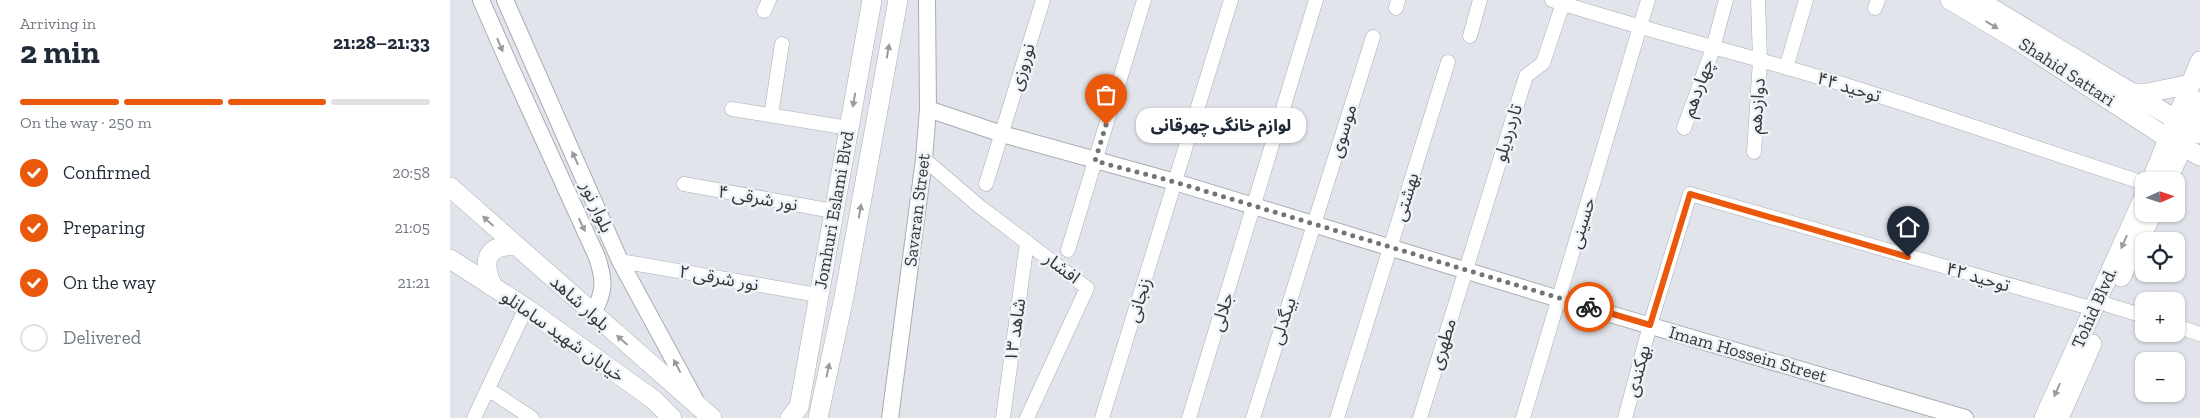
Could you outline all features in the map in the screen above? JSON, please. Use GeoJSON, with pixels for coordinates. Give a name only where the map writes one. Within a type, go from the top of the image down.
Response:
{"type":"FeatureCollection","features":[{"type":"Feature","properties":{"kind":"main road","name":"Jomhuri Eslami Blvd"},"geometry":{"type":"LineString","coordinates":[[795,414],[872,0]]}},
{"type":"Feature","properties":{"kind":"main road","name":"Jomhuri Eslami Blvd"},"geometry":{"type":"LineString","coordinates":[[818,418],[844,297],[898,0]]}},
{"type":"Feature","properties":{"kind":"main road","name":"Shahid Sattari"},"geometry":{"type":"LineString","coordinates":[[1950,0],[2017,40],[2200,156]]}},
{"type":"Feature","properties":{"kind":"main road","name":"Shahid Sattari"},"geometry":{"type":"LineString","coordinates":[[1978,0],[2189,128]]}},
{"type":"Feature","properties":{"kind":"main road"},"geometry":{"type":"LineString","coordinates":[[2189,128],[2191,84],[2200,61]]}},
{"type":"Feature","properties":{"kind":"main road"},"geometry":{"type":"LineString","coordinates":[[2132,93],[2154,92],[2191,84]]}},
{"type":"Feature","properties":{"kind":"main road"},"geometry":{"type":"LineString","coordinates":[[2163,172],[2176,142],[2189,128],[2200,101]]}},
{"type":"Feature","properties":{"kind":"main road"},"geometry":{"type":"LineString","coordinates":[[2140,119],[2154,144],[2160,172]]}},
{"type":"Feature","properties":{"kind":"main road"},"geometry":{"type":"LineString","coordinates":[[2171,172],[2188,165],[2200,163]]}},
{"type":"Feature","properties":{"kind":"main road","name":"بلوار شاهد"},"geometry":{"type":"LineString","coordinates":[[450,187],[706,413]]}},
{"type":"Feature","properties":{"kind":"main road","name":"Tohid Blvd."},"geometry":{"type":"LineString","coordinates":[[2059,418],[2135,220]]}},
{"type":"Feature","properties":{"kind":"main road","name":"Tohid Blvd."},"geometry":{"type":"LineString","coordinates":[[2044,418],[2148,222]]}},
{"type":"Feature","properties":{"kind":"main road"},"geometry":{"type":"LineString","coordinates":[[493,287],[487,274],[486,263],[492,250],[503,245],[516,246]]}},
{"type":"Feature","properties":{"kind":"main road","name":"خیابان شهید سامانلو"},"geometry":{"type":"LineString","coordinates":[[451,261],[526,308],[654,400],[672,418]]}},
{"type":"Feature","properties":{"kind":"street","name":"بلوار نور"},"geometry":{"type":"LineString","coordinates":[[482,0],[508,64],[597,258],[603,290],[592,314]]}},
{"type":"Feature","properties":{"kind":"street","name":"بلوار نور"},"geometry":{"type":"LineString","coordinates":[[505,0],[620,260],[706,413]]}},
{"type":"Feature","properties":{"kind":"street","name":"Savaran Street"},"geometry":{"type":"LineString","coordinates":[[890,418],[924,159],[928,109],[927,0]]}},
{"type":"Feature","properties":{"kind":"street","name":"نوروزی"},"geometry":{"type":"LineString","coordinates":[[986,184],[1043,0]]}},
{"type":"Feature","properties":{"kind":"street"},"geometry":{"type":"LineString","coordinates":[[1068,250],[1144,0]]}},
{"type":"Feature","properties":{"kind":"street","name":"زنجانی"},"geometry":{"type":"LineString","coordinates":[[1102,418],[1231,0]]}},
{"type":"Feature","properties":{"kind":"street","name":"جلالی"},"geometry":{"type":"LineString","coordinates":[[1189,418],[1316,0]]}},
{"type":"Feature","properties":{"kind":"street"},"geometry":{"type":"LineString","coordinates":[[1470,36],[1480,0]]}},
{"type":"Feature","properties":{"kind":"street","name":"حسینی"},"geometry":{"type":"LineString","coordinates":[[1523,418],[1648,0]]}},
{"type":"Feature","properties":{"kind":"street","name":"چهاردهم"},"geometry":{"type":"LineString","coordinates":[[1684,128],[1713,48],[1726,0]]}},
{"type":"Feature","properties":{"kind":"street","name":"دوازدهم"},"geometry":{"type":"LineString","coordinates":[[1754,152],[1760,60],[1758,0]]}},
{"type":"Feature","properties":{"kind":"street"},"geometry":{"type":"LineString","coordinates":[[1786,68],[1806,0]]}},
{"type":"Feature","properties":{"kind":"street","name":"توحید ۴۴"},"geometry":{"type":"LineString","coordinates":[[1559,1],[1640,28],[1838,83],[2135,180]]}},
{"type":"Feature","properties":{"kind":"street","name":"تاردردیلو"},"geometry":{"type":"LineString","coordinates":[[1466,270],[1526,76],[1543,63],[1559,1]]}},
{"type":"Feature","properties":{"kind":"street","name":"موسوی"},"geometry":{"type":"LineString","coordinates":[[1314,225],[1373,37]]}},
{"type":"Feature","properties":{"kind":"street"},"geometry":{"type":"LineString","coordinates":[[771,115],[782,44]]}},
{"type":"Feature","properties":{"kind":"street","name":"بهشتی"},"geometry":{"type":"LineString","coordinates":[[1337,418],[1448,62]]}},
{"type":"Feature","properties":{"kind":"street"},"geometry":{"type":"LineString","coordinates":[[732,109],[849,128]]}},
{"type":"Feature","properties":{"kind":"street","name":"Imam Hossein Street"},"geometry":{"type":"LineString","coordinates":[[928,109],[1002,134],[1175,182],[1559,299],[1965,418]]}},
{"type":"Feature","properties":{"kind":"street","name":"افشار"},"geometry":{"type":"LineString","coordinates":[[924,159],[979,206],[1087,288],[1027,418]]}},
{"type":"Feature","properties":{"kind":"street","name":"نور شرقی ۴"},"geometry":{"type":"LineString","coordinates":[[684,184],[833,211]]}},
{"type":"Feature","properties":{"kind":"street","name":"توحید ۴۲"},"geometry":{"type":"LineString","coordinates":[[1690,194],[2101,307],[2135,314]]}},
{"type":"Feature","properties":{"kind":"street","name":"بهکندی"},"geometry":{"type":"LineString","coordinates":[[1625,418],[1650,325],[1690,194]]}},
{"type":"Feature","properties":{"kind":"street","name":"بیگدلی"},"geometry":{"type":"LineString","coordinates":[[1253,418],[1314,225]]}},
{"type":"Feature","properties":{"kind":"street","name":"شاهد ۱۳"},"geometry":{"type":"LineString","coordinates":[[1003,418],[1027,242]]}},
{"type":"Feature","properties":{"kind":"street","name":"نور شرقی ۲"},"geometry":{"type":"LineString","coordinates":[[620,260],[818,296]]}},
{"type":"Feature","properties":{"kind":"street","name":"مطهری"},"geometry":{"type":"LineString","coordinates":[[1420,418],[1466,270]]}},
{"type":"Feature","properties":{"kind":"street"},"geometry":{"type":"LineString","coordinates":[[474,418],[526,308]]}},
{"type":"Feature","properties":{"kind":"street"},"geometry":{"type":"LineString","coordinates":[[2185,329],[2200,334]]}},
{"type":"Feature","properties":{"kind":"street"},"geometry":{"type":"LineString","coordinates":[[488,389],[532,418]]}},
{"type":"Feature","properties":{"kind":"way so far"},"geometry":{"type":"LineString","coordinates":[[1106,125],[1095,161],[1175,182],[1589,307]]}},
{"type":"Feature","properties":{"kind":"place","name":"لوازم خانگی چهرقانی"},"geometry":{"type":"Point","coordinates":[1106,125]}},
{"type":"Feature","properties":{"kind":"route"},"geometry":{"type":"LineString","coordinates":[[1589,307],[1650,325],[1690,194],[1908,257]]}}]}
